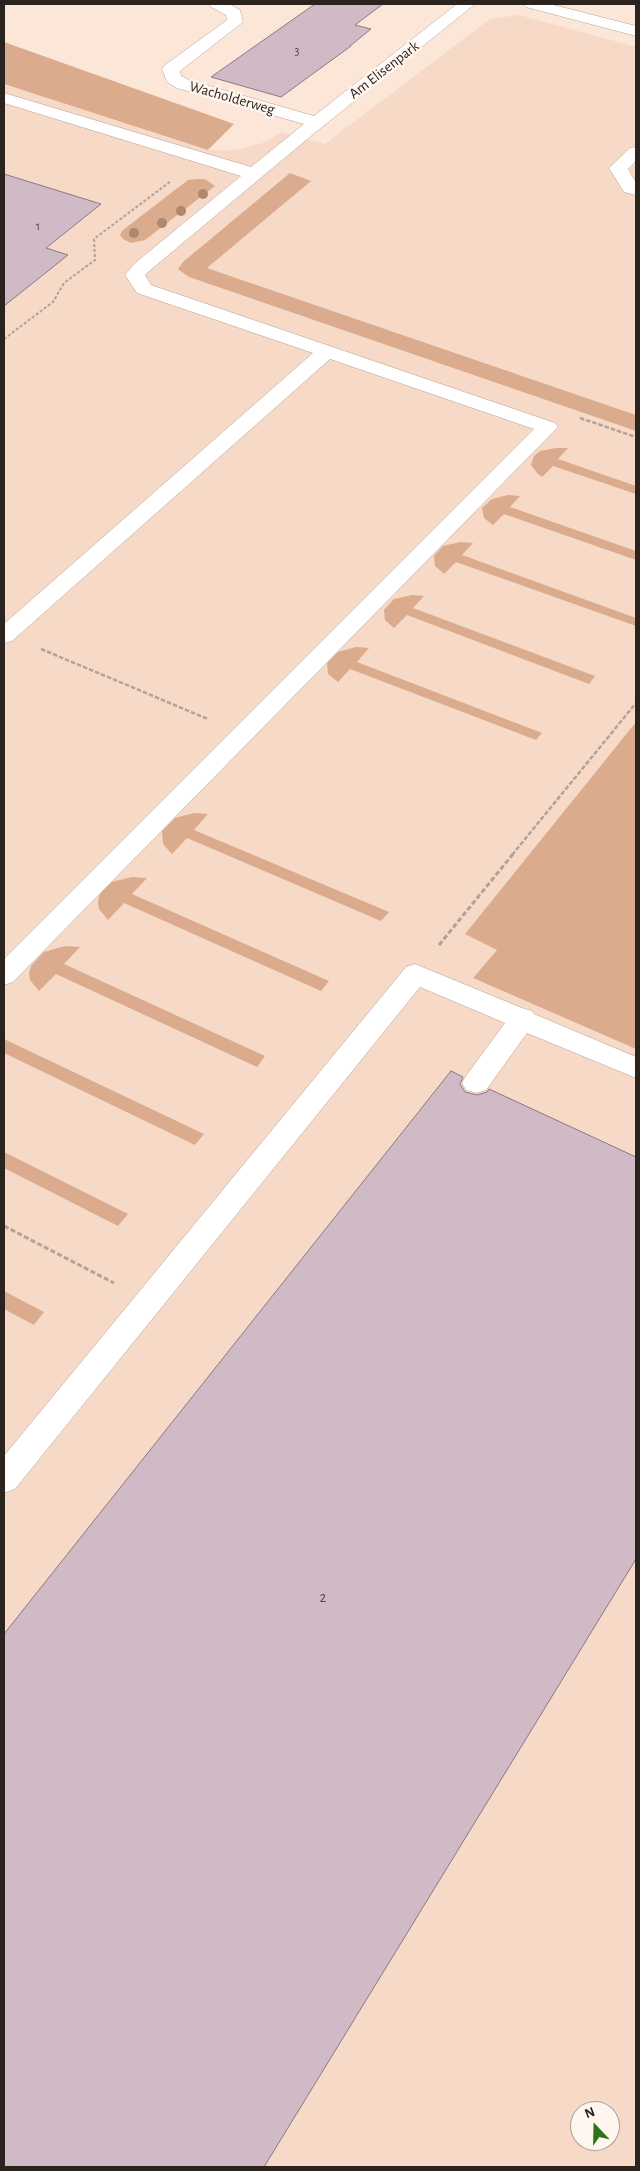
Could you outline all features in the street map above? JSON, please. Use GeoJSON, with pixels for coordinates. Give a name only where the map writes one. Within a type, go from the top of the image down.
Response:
{"type":"FeatureCollection","features":[{"type":"Feature","properties":{"kind":"street","name":"Wacholderweg"},"geometry":{"type":"LineString","coordinates":[[217,4],[234,13],[236,22],[172,69],[173,78],[183,84],[318,123]]}},
{"type":"Feature","properties":{"kind":"street","name":"Am Elisenpark"},"geometry":{"type":"LineString","coordinates":[[326,352],[144,289],[135,275],[300,136],[467,4]]}},
{"type":"Feature","properties":{"kind":"street"},"geometry":{"type":"LineString","coordinates":[[532,4],[636,31]]}},
{"type":"Feature","properties":{"kind":"street"},"geometry":{"type":"LineString","coordinates":[[4,98],[254,174]]}},
{"type":"Feature","properties":{"kind":"street"},"geometry":{"type":"LineString","coordinates":[[636,152],[618,168],[630,188],[636,190]]}},
{"type":"Feature","properties":{"kind":"street"},"geometry":{"type":"LineString","coordinates":[[4,975],[548,427],[326,352],[5,635]]}},
{"type":"Feature","properties":{"kind":"street"},"geometry":{"type":"LineString","coordinates":[[4,1479],[415,974],[524,1018],[636,1068]]}},
{"type":"Feature","properties":{"kind":"street"},"geometry":{"type":"LineString","coordinates":[[476,1083],[524,1018]]}},
{"type":"Feature","properties":{"kind":"path"},"geometry":{"type":"LineString","coordinates":[[4,339],[53,302],[64,283],[95,260],[94,239],[203,158]]}},
{"type":"Feature","properties":{"kind":"path"},"geometry":{"type":"LineString","coordinates":[[5,635],[244,734]]}},
{"type":"Feature","properties":{"kind":"path"},"geometry":{"type":"LineString","coordinates":[[415,974],[636,703]]}},
{"type":"Feature","properties":{"kind":"path"},"geometry":{"type":"LineString","coordinates":[[4,1226],[149,1301]]}},
{"type":"Feature","properties":{"kind":"shaded area"},"geometry":{"type":"Polygon","coordinates":[[[519,15],[636,47],[636,415],[207,268],[311,181],[189,277],[636,431],[636,722],[465,934],[498,950],[473,978],[636,1049],[636,2167],[4,2167],[4,84],[208,150],[236,150],[263,143],[281,132],[325,144],[490,19],[519,15]]]}},
{"type":"Feature","properties":{"kind":"shaded area"},"geometry":{"type":"Polygon","coordinates":[[[4,42],[234,124],[208,150],[4,84],[4,42]]]}},
{"type":"Feature","properties":{"kind":"shaded area"},"geometry":{"type":"Polygon","coordinates":[[[290,173],[311,181],[207,268],[636,415],[636,431],[189,277],[178,269],[183,262],[290,173]]]}},
{"type":"Feature","properties":{"kind":"shaded area"},"geometry":{"type":"Polygon","coordinates":[[[205,179],[215,186],[145,240],[131,243],[123,239],[120,235],[123,230],[188,180],[205,179]]]}},
{"type":"Feature","properties":{"kind":"shaded area"},"geometry":{"type":"Polygon","coordinates":[[[568,448],[558,459],[636,486],[636,494],[553,466],[542,477],[531,465],[534,456],[540,451],[568,448]]]}},
{"type":"Feature","properties":{"kind":"shaded area"},"geometry":{"type":"Polygon","coordinates":[[[508,495],[520,496],[510,507],[636,551],[636,560],[504,514],[493,525],[484,518],[482,508],[492,499],[508,495]]]}},
{"type":"Feature","properties":{"kind":"shaded area"},"geometry":{"type":"Polygon","coordinates":[[[460,542],[473,543],[462,555],[636,618],[636,626],[456,562],[444,574],[435,566],[434,556],[443,546],[460,542]]]}},
{"type":"Feature","properties":{"kind":"shaded area"},"geometry":{"type":"Polygon","coordinates":[[[412,595],[424,596],[413,608],[595,676],[589,684],[407,615],[394,628],[385,620],[384,610],[394,599],[412,595]]]}},
{"type":"Feature","properties":{"kind":"shaded area"},"geometry":{"type":"Polygon","coordinates":[[[356,647],[369,648],[357,662],[542,733],[536,740],[350,669],[338,682],[328,674],[327,663],[338,652],[356,647]]]}},
{"type":"Feature","properties":{"kind":"shaded area"},"geometry":{"type":"Polygon","coordinates":[[[636,722],[636,1049],[473,978],[497,950],[465,934],[636,722]]]}},
{"type":"Feature","properties":{"kind":"shaded area"},"geometry":{"type":"Polygon","coordinates":[[[194,813],[208,814],[194,830],[389,912],[381,921],[187,838],[172,854],[163,844],[162,831],[175,818],[194,813]]]}},
{"type":"Feature","properties":{"kind":"shaded area"},"geometry":{"type":"Polygon","coordinates":[[[132,877],[147,878],[132,894],[329,981],[321,991],[124,903],[108,920],[99,909],[99,896],[104,888],[112,882],[132,877]]]}},
{"type":"Feature","properties":{"kind":"shaded area"},"geometry":{"type":"Polygon","coordinates":[[[65,946],[80,947],[64,964],[265,1056],[257,1067],[56,974],[39,991],[30,980],[31,966],[44,952],[65,946]]]}},
{"type":"Feature","properties":{"kind":"shaded area"},"geometry":{"type":"Polygon","coordinates":[[[4,1039],[204,1134],[195,1145],[4,1053],[4,1039]]]}},
{"type":"Feature","properties":{"kind":"shaded area"},"geometry":{"type":"Polygon","coordinates":[[[4,1152],[128,1214],[118,1226],[4,1168],[4,1152]]]}},
{"type":"Feature","properties":{"kind":"shaded area"},"geometry":{"type":"Polygon","coordinates":[[[4,1291],[44,1312],[34,1325],[4,1309],[4,1291]]]}},
{"type":"Feature","properties":{"kind":"building"},"geometry":{"type":"Polygon","coordinates":[[[315,4],[383,4],[355,25],[371,29],[351,46],[281,97],[211,77],[315,4]]]}},
{"type":"Feature","properties":{"kind":"building"},"geometry":{"type":"Polygon","coordinates":[[[4,174],[101,204],[46,248],[68,255],[4,306],[4,174]]]}},
{"type":"Feature","properties":{"kind":"building"},"geometry":{"type":"Polygon","coordinates":[[[451,1071],[463,1077],[460,1084],[465,1092],[477,1095],[487,1092],[489,1089],[636,1157],[636,1559],[264,2167],[4,2167],[4,1634],[451,1071]]]}}]}
